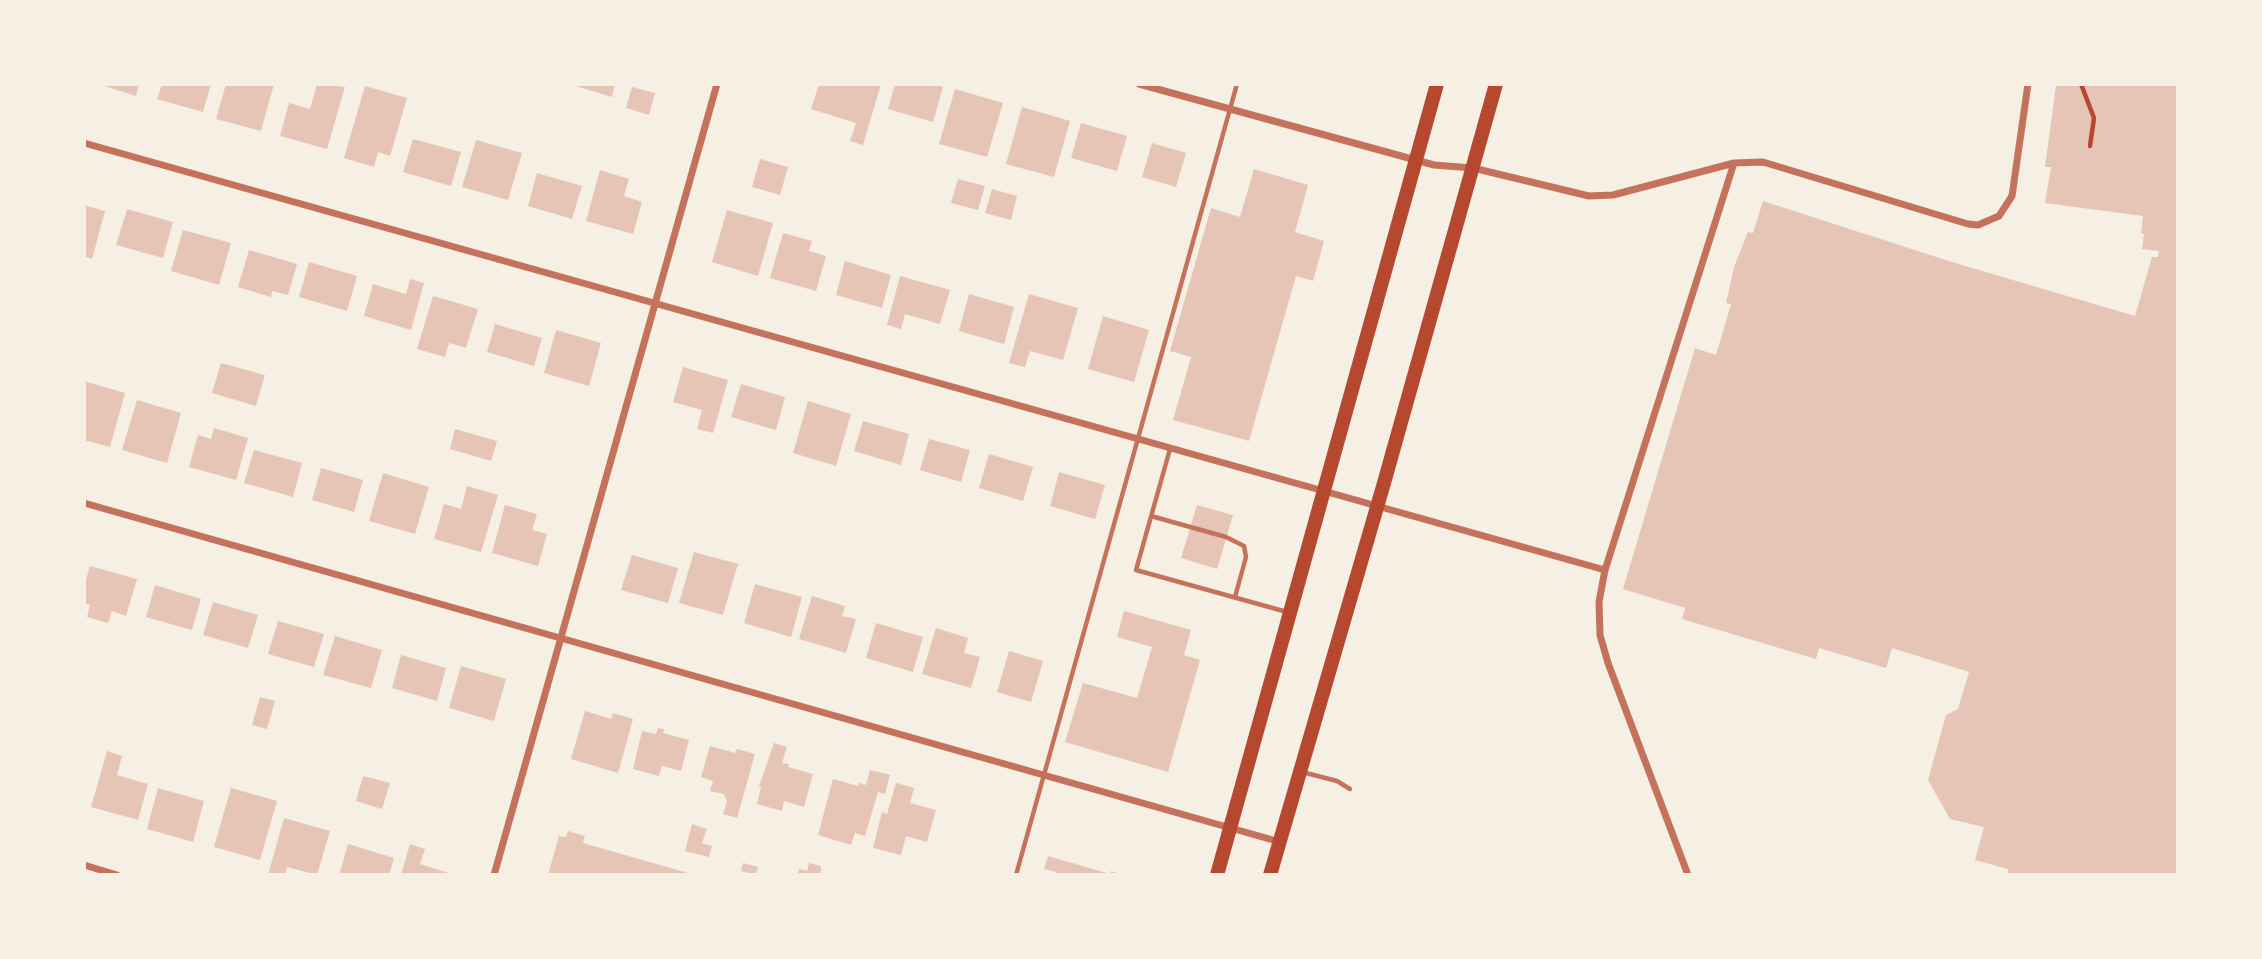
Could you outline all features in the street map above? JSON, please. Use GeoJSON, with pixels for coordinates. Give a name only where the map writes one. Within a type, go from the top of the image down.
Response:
{"type":"FeatureCollection","features":[{"type":"Feature","properties":{"kind":"main road"},"geometry":{"type":"LineString","coordinates":[[1217,875],[1437,84]]}},
{"type":"Feature","properties":{"kind":"main road"},"geometry":{"type":"LineString","coordinates":[[1270,875],[1378,505],[1496,84]]}},
{"type":"Feature","properties":{"kind":"street"},"geometry":{"type":"LineString","coordinates":[[494,875],[718,84]]}},
{"type":"Feature","properties":{"kind":"street"},"geometry":{"type":"LineString","coordinates":[[1139,84],[1417,160],[1446,167],[1473,168],[1564,192],[1613,195],[1734,163],[1763,162],[1978,225],[1998,216],[2012,196],[2028,84]]}},
{"type":"Feature","properties":{"kind":"street"},"geometry":{"type":"LineString","coordinates":[[84,143],[1605,570]]}},
{"type":"Feature","properties":{"kind":"street"},"geometry":{"type":"LineString","coordinates":[[1688,875],[1608,663],[1598,620],[1599,602],[1605,570],[1734,163]]}},
{"type":"Feature","properties":{"kind":"street"},"geometry":{"type":"LineString","coordinates":[[84,503],[1280,842]]}},
{"type":"Feature","properties":{"kind":"street"},"geometry":{"type":"LineString","coordinates":[[84,865],[117,875]]}},
{"type":"Feature","properties":{"kind":"lane"},"geometry":{"type":"LineString","coordinates":[[1016,875],[1237,84]]}},
{"type":"Feature","properties":{"kind":"lane"},"geometry":{"type":"LineString","coordinates":[[1170,449],[1136,570],[1290,612]]}},
{"type":"Feature","properties":{"kind":"lane"},"geometry":{"type":"LineString","coordinates":[[1151,516],[1226,537],[1244,547],[1246,557],[1235,597]]}},
{"type":"Feature","properties":{"kind":"lane"},"geometry":{"type":"LineString","coordinates":[[1300,771],[1336,781],[1350,789]]}},
{"type":"Feature","properties":{"kind":"path"},"geometry":{"type":"LineString","coordinates":[[2081,84],[2094,118],[2090,145]]}},
{"type":"Feature","properties":{"kind":"building"},"geometry":{"type":"Polygon","coordinates":[[[98,84],[139,84],[136,96],[98,84]]]}},
{"type":"Feature","properties":{"kind":"building"},"geometry":{"type":"Polygon","coordinates":[[[162,84],[211,84],[203,112],[157,99],[162,84]]]}},
{"type":"Feature","properties":{"kind":"building"},"geometry":{"type":"Polygon","coordinates":[[[226,84],[274,84],[261,131],[216,119],[226,84]]]}},
{"type":"Feature","properties":{"kind":"building"},"geometry":{"type":"Polygon","coordinates":[[[317,84],[345,87],[327,149],[280,136],[289,103],[310,109],[317,84]]]}},
{"type":"Feature","properties":{"kind":"building"},"geometry":{"type":"Polygon","coordinates":[[[569,84],[615,84],[612,97],[569,84]]]}},
{"type":"Feature","properties":{"kind":"building"},"geometry":{"type":"Polygon","coordinates":[[[819,84],[881,84],[863,145],[850,141],[856,123],[811,109],[819,84]]]}},
{"type":"Feature","properties":{"kind":"building"},"geometry":{"type":"Polygon","coordinates":[[[895,84],[933,84],[943,87],[933,122],[888,109],[895,84]]]}},
{"type":"Feature","properties":{"kind":"building"},"geometry":{"type":"Polygon","coordinates":[[[2178,84],[2178,875],[2007,875],[2008,869],[1975,860],[1984,827],[1950,819],[1928,780],[1946,715],[1958,709],[1969,672],[1892,648],[1886,668],[1819,648],[1816,659],[1682,619],[1685,608],[1623,589],[1695,348],[1716,355],[1731,304],[1726,303],[1734,267],[1748,232],[1753,233],[1763,201],[1952,262],[2135,316],[2152,257],[2158,257],[2159,251],[2142,249],[2143,216],[2045,203],[2051,167],[2045,167],[2056,86],[2178,84]]]}},
{"type":"Feature","properties":{"kind":"building"},"geometry":{"type":"Polygon","coordinates":[[[365,86],[407,98],[390,156],[378,152],[374,167],[344,158],[365,86]]]}},
{"type":"Feature","properties":{"kind":"building"},"geometry":{"type":"Polygon","coordinates":[[[632,87],[655,93],[649,115],[626,108],[632,87]]]}},
{"type":"Feature","properties":{"kind":"building"},"geometry":{"type":"Polygon","coordinates":[[[955,89],[1003,103],[987,157],[939,144],[955,89]]]}},
{"type":"Feature","properties":{"kind":"building"},"geometry":{"type":"Polygon","coordinates":[[[1022,107],[1070,121],[1054,177],[1006,164],[1022,107]]]}},
{"type":"Feature","properties":{"kind":"building"},"geometry":{"type":"Polygon","coordinates":[[[1081,123],[1127,136],[1117,171],[1071,158],[1081,123]]]}},
{"type":"Feature","properties":{"kind":"building"},"geometry":{"type":"Polygon","coordinates":[[[413,139],[461,152],[451,186],[403,172],[413,139]]]}},
{"type":"Feature","properties":{"kind":"building"},"geometry":{"type":"Polygon","coordinates":[[[476,140],[522,153],[508,200],[462,187],[476,140]]]}},
{"type":"Feature","properties":{"kind":"building"},"geometry":{"type":"Polygon","coordinates":[[[1152,143],[1186,153],[1176,187],[1142,177],[1152,143]]]}},
{"type":"Feature","properties":{"kind":"building"},"geometry":{"type":"Polygon","coordinates":[[[760,159],[788,167],[780,195],[752,187],[760,159]]]}},
{"type":"Feature","properties":{"kind":"building"},"geometry":{"type":"Polygon","coordinates":[[[1254,169],[1308,185],[1295,232],[1324,241],[1313,281],[1296,276],[1249,441],[1173,420],[1191,357],[1170,351],[1211,208],[1240,217],[1254,169]]]}},
{"type":"Feature","properties":{"kind":"building"},"geometry":{"type":"Polygon","coordinates":[[[600,170],[629,179],[624,196],[642,202],[633,234],[586,221],[600,170]]]}},
{"type":"Feature","properties":{"kind":"building"},"geometry":{"type":"Polygon","coordinates":[[[537,173],[582,186],[572,219],[528,206],[537,173]]]}},
{"type":"Feature","properties":{"kind":"building"},"geometry":{"type":"Polygon","coordinates":[[[958,179],[985,186],[978,210],[951,203],[958,179]]]}},
{"type":"Feature","properties":{"kind":"building"},"geometry":{"type":"Polygon","coordinates":[[[992,189],[1017,196],[1011,220],[985,213],[992,189]]]}},
{"type":"Feature","properties":{"kind":"building"},"geometry":{"type":"Polygon","coordinates":[[[84,205],[105,211],[92,259],[84,256],[84,205]]]}},
{"type":"Feature","properties":{"kind":"building"},"geometry":{"type":"Polygon","coordinates":[[[127,209],[173,222],[163,258],[116,245],[127,209]]]}},
{"type":"Feature","properties":{"kind":"building"},"geometry":{"type":"Polygon","coordinates":[[[727,210],[773,223],[758,276],[712,262],[727,210]]]}},
{"type":"Feature","properties":{"kind":"building"},"geometry":{"type":"Polygon","coordinates":[[[183,230],[231,243],[219,285],[171,271],[183,230]]]}},
{"type":"Feature","properties":{"kind":"building"},"geometry":{"type":"Polygon","coordinates":[[[783,233],[812,241],[809,251],[826,256],[816,291],[770,278],[783,233]]]}},
{"type":"Feature","properties":{"kind":"building"},"geometry":{"type":"Polygon","coordinates":[[[249,250],[297,264],[288,295],[272,291],[271,297],[238,287],[249,250]]]}},
{"type":"Feature","properties":{"kind":"building"},"geometry":{"type":"Polygon","coordinates":[[[845,261],[891,275],[882,308],[836,295],[845,261]]]}},
{"type":"Feature","properties":{"kind":"building"},"geometry":{"type":"Polygon","coordinates":[[[309,262],[357,276],[347,311],[299,297],[309,262]]]}},
{"type":"Feature","properties":{"kind":"building"},"geometry":{"type":"Polygon","coordinates":[[[900,276],[950,290],[940,324],[905,314],[901,329],[887,325],[900,276]]]}},
{"type":"Feature","properties":{"kind":"building"},"geometry":{"type":"Polygon","coordinates":[[[410,279],[424,283],[411,330],[364,316],[373,284],[406,294],[410,279]]]}},
{"type":"Feature","properties":{"kind":"building"},"geometry":{"type":"Polygon","coordinates":[[[969,294],[1014,307],[1004,344],[959,331],[969,294]]]}},
{"type":"Feature","properties":{"kind":"building"},"geometry":{"type":"Polygon","coordinates":[[[1029,294],[1078,308],[1063,360],[1030,351],[1025,367],[1009,363],[1029,294]]]}},
{"type":"Feature","properties":{"kind":"building"},"geometry":{"type":"Polygon","coordinates":[[[433,296],[478,309],[466,348],[449,343],[445,357],[417,349],[433,296]]]}},
{"type":"Feature","properties":{"kind":"building"},"geometry":{"type":"Polygon","coordinates":[[[1103,316],[1149,330],[1134,382],[1088,369],[1103,316]]]}},
{"type":"Feature","properties":{"kind":"building"},"geometry":{"type":"Polygon","coordinates":[[[495,324],[542,338],[534,366],[487,352],[495,324]]]}},
{"type":"Feature","properties":{"kind":"building"},"geometry":{"type":"Polygon","coordinates":[[[556,330],[601,343],[589,386],[544,373],[556,330]]]}},
{"type":"Feature","properties":{"kind":"building"},"geometry":{"type":"Polygon","coordinates":[[[221,363],[265,375],[256,406],[212,393],[221,363]]]}},
{"type":"Feature","properties":{"kind":"building"},"geometry":{"type":"Polygon","coordinates":[[[683,367],[728,380],[713,433],[697,429],[702,410],[673,402],[683,367]]]}},
{"type":"Feature","properties":{"kind":"building"},"geometry":{"type":"Polygon","coordinates":[[[84,381],[125,393],[110,447],[84,440],[84,381]]]}},
{"type":"Feature","properties":{"kind":"building"},"geometry":{"type":"Polygon","coordinates":[[[741,384],[785,397],[776,430],[731,417],[741,384]]]}},
{"type":"Feature","properties":{"kind":"building"},"geometry":{"type":"Polygon","coordinates":[[[137,400],[181,413],[167,463],[122,450],[137,400]]]}},
{"type":"Feature","properties":{"kind":"building"},"geometry":{"type":"Polygon","coordinates":[[[808,401],[851,414],[836,466],[793,453],[808,401]]]}},
{"type":"Feature","properties":{"kind":"building"},"geometry":{"type":"Polygon","coordinates":[[[863,421],[909,434],[901,465],[854,451],[863,421]]]}},
{"type":"Feature","properties":{"kind":"building"},"geometry":{"type":"Polygon","coordinates":[[[214,428],[248,438],[236,480],[189,467],[198,435],[211,439],[214,428]]]}},
{"type":"Feature","properties":{"kind":"building"},"geometry":{"type":"Polygon","coordinates":[[[455,429],[497,441],[491,461],[450,449],[455,429]]]}},
{"type":"Feature","properties":{"kind":"building"},"geometry":{"type":"Polygon","coordinates":[[[929,439],[970,450],[961,482],[920,470],[929,439]]]}},
{"type":"Feature","properties":{"kind":"building"},"geometry":{"type":"Polygon","coordinates":[[[254,450],[302,463],[293,497],[244,483],[254,450]]]}},
{"type":"Feature","properties":{"kind":"building"},"geometry":{"type":"Polygon","coordinates":[[[989,454],[1033,467],[1023,501],[979,488],[989,454]]]}},
{"type":"Feature","properties":{"kind":"building"},"geometry":{"type":"Polygon","coordinates":[[[321,468],[363,480],[354,512],[312,500],[321,468]]]}},
{"type":"Feature","properties":{"kind":"building"},"geometry":{"type":"Polygon","coordinates":[[[1059,472],[1105,485],[1095,519],[1050,506],[1059,472]]]}},
{"type":"Feature","properties":{"kind":"building"},"geometry":{"type":"Polygon","coordinates":[[[383,473],[429,487],[415,534],[369,521],[383,473]]]}},
{"type":"Feature","properties":{"kind":"building"},"geometry":{"type":"Polygon","coordinates":[[[467,486],[498,495],[481,552],[434,539],[444,504],[461,509],[467,486]]]}},
{"type":"Feature","properties":{"kind":"building"},"geometry":{"type":"Polygon","coordinates":[[[505,505],[537,514],[532,530],[547,534],[538,566],[492,553],[505,505]]]}},
{"type":"Feature","properties":{"kind":"building"},"geometry":{"type":"Polygon","coordinates":[[[1197,505],[1233,515],[1217,569],[1181,558],[1197,505]]]}},
{"type":"Feature","properties":{"kind":"building"},"geometry":{"type":"Polygon","coordinates":[[[694,552],[738,564],[723,615],[679,603],[694,552]]]}},
{"type":"Feature","properties":{"kind":"building"},"geometry":{"type":"Polygon","coordinates":[[[632,555],[678,568],[668,603],[621,590],[632,555]]]}},
{"type":"Feature","properties":{"kind":"building"},"geometry":{"type":"Polygon","coordinates":[[[90,566],[137,579],[126,616],[112,611],[108,623],[87,617],[90,605],[84,603],[84,586],[90,566]]]}},
{"type":"Feature","properties":{"kind":"building"},"geometry":{"type":"Polygon","coordinates":[[[755,584],[802,597],[791,637],[744,623],[755,584]]]}},
{"type":"Feature","properties":{"kind":"building"},"geometry":{"type":"Polygon","coordinates":[[[155,585],[201,599],[192,630],[146,617],[155,585]]]}},
{"type":"Feature","properties":{"kind":"building"},"geometry":{"type":"Polygon","coordinates":[[[812,596],[845,606],[842,616],[856,619],[846,653],[799,639],[812,596]]]}},
{"type":"Feature","properties":{"kind":"building"},"geometry":{"type":"Polygon","coordinates":[[[213,602],[258,615],[248,648],[203,635],[213,602]]]}},
{"type":"Feature","properties":{"kind":"building"},"geometry":{"type":"Polygon","coordinates":[[[1124,611],[1191,630],[1184,655],[1200,660],[1168,772],[1065,742],[1083,683],[1137,698],[1152,647],[1117,637],[1124,611]]]}},
{"type":"Feature","properties":{"kind":"building"},"geometry":{"type":"Polygon","coordinates":[[[278,621],[324,634],[314,667],[268,654],[278,621]]]}},
{"type":"Feature","properties":{"kind":"building"},"geometry":{"type":"Polygon","coordinates":[[[876,623],[923,637],[913,672],[866,658],[876,623]]]}},
{"type":"Feature","properties":{"kind":"building"},"geometry":{"type":"Polygon","coordinates":[[[936,628],[968,638],[964,653],[980,657],[971,688],[922,674],[936,628]]]}},
{"type":"Feature","properties":{"kind":"building"},"geometry":{"type":"Polygon","coordinates":[[[335,636],[382,650],[371,688],[323,675],[335,636]]]}},
{"type":"Feature","properties":{"kind":"building"},"geometry":{"type":"Polygon","coordinates":[[[1009,651],[1043,661],[1031,702],[997,692],[1009,651]]]}},
{"type":"Feature","properties":{"kind":"building"},"geometry":{"type":"Polygon","coordinates":[[[401,655],[446,668],[437,701],[392,688],[401,655]]]}},
{"type":"Feature","properties":{"kind":"building"},"geometry":{"type":"Polygon","coordinates":[[[461,666],[506,679],[494,721],[449,708],[461,666]]]}},
{"type":"Feature","properties":{"kind":"building"},"geometry":{"type":"Polygon","coordinates":[[[260,697],[275,701],[267,729],[252,725],[260,697]]]}},
{"type":"Feature","properties":{"kind":"building"},"geometry":{"type":"Polygon","coordinates":[[[585,711],[611,719],[613,713],[633,719],[618,773],[571,759],[585,711]]]}},
{"type":"Feature","properties":{"kind":"building"},"geometry":{"type":"Polygon","coordinates":[[[658,728],[664,729],[663,733],[689,740],[681,771],[662,766],[659,776],[633,769],[642,731],[656,734],[658,728]]]}},
{"type":"Feature","properties":{"kind":"building"},"geometry":{"type":"Polygon","coordinates":[[[774,743],[787,747],[782,763],[813,774],[804,807],[784,801],[782,811],[757,804],[759,786],[774,743]]]}},
{"type":"Feature","properties":{"kind":"building"},"geometry":{"type":"Polygon","coordinates":[[[710,746],[735,753],[737,749],[755,754],[737,818],[723,814],[727,802],[724,794],[710,791],[713,781],[701,777],[710,746]]]}},
{"type":"Feature","properties":{"kind":"building"},"geometry":{"type":"Polygon","coordinates":[[[107,751],[122,756],[117,775],[148,784],[138,820],[91,807],[107,751]]]}},
{"type":"Feature","properties":{"kind":"building"},"geometry":{"type":"Polygon","coordinates":[[[870,770],[890,775],[885,794],[878,792],[865,836],[855,833],[851,845],[818,835],[833,779],[858,786],[859,783],[866,785],[870,770]]]}},
{"type":"Feature","properties":{"kind":"building"},"geometry":{"type":"Polygon","coordinates":[[[363,776],[390,783],[382,809],[356,801],[363,776]]]}},
{"type":"Feature","properties":{"kind":"building"},"geometry":{"type":"Polygon","coordinates":[[[896,783],[914,788],[910,803],[936,810],[927,842],[906,836],[901,855],[873,848],[882,812],[887,814],[896,783]]]}},
{"type":"Feature","properties":{"kind":"building"},"geometry":{"type":"Polygon","coordinates":[[[158,788],[204,801],[193,842],[147,829],[158,788]]]}},
{"type":"Feature","properties":{"kind":"building"},"geometry":{"type":"Polygon","coordinates":[[[231,788],[277,801],[260,860],[214,847],[231,788]]]}},
{"type":"Feature","properties":{"kind":"building"},"geometry":{"type":"Polygon","coordinates":[[[284,818],[330,831],[317,875],[287,867],[285,875],[268,875],[284,818]]]}},
{"type":"Feature","properties":{"kind":"building"},"geometry":{"type":"Polygon","coordinates":[[[692,824],[707,829],[702,843],[712,846],[709,857],[685,851],[692,824]]]}},
{"type":"Feature","properties":{"kind":"building"},"geometry":{"type":"Polygon","coordinates":[[[568,831],[585,836],[583,843],[695,875],[548,875],[559,836],[566,837],[568,831]]]}},
{"type":"Feature","properties":{"kind":"building"},"geometry":{"type":"Polygon","coordinates":[[[348,844],[394,858],[389,875],[339,875],[348,844]]]}},
{"type":"Feature","properties":{"kind":"building"},"geometry":{"type":"Polygon","coordinates":[[[410,844],[425,849],[420,864],[455,875],[401,875],[410,844]]]}},
{"type":"Feature","properties":{"kind":"building"},"geometry":{"type":"Polygon","coordinates":[[[1048,856],[1110,874],[1111,871],[1123,875],[1055,875],[1056,872],[1044,869],[1048,856]]]}},
{"type":"Feature","properties":{"kind":"building"},"geometry":{"type":"Polygon","coordinates":[[[743,863],[758,867],[756,875],[741,871],[743,863]]]}},
{"type":"Feature","properties":{"kind":"building"},"geometry":{"type":"Polygon","coordinates":[[[809,863],[821,866],[821,873],[798,875],[799,869],[807,871],[809,863]]]}}]}
